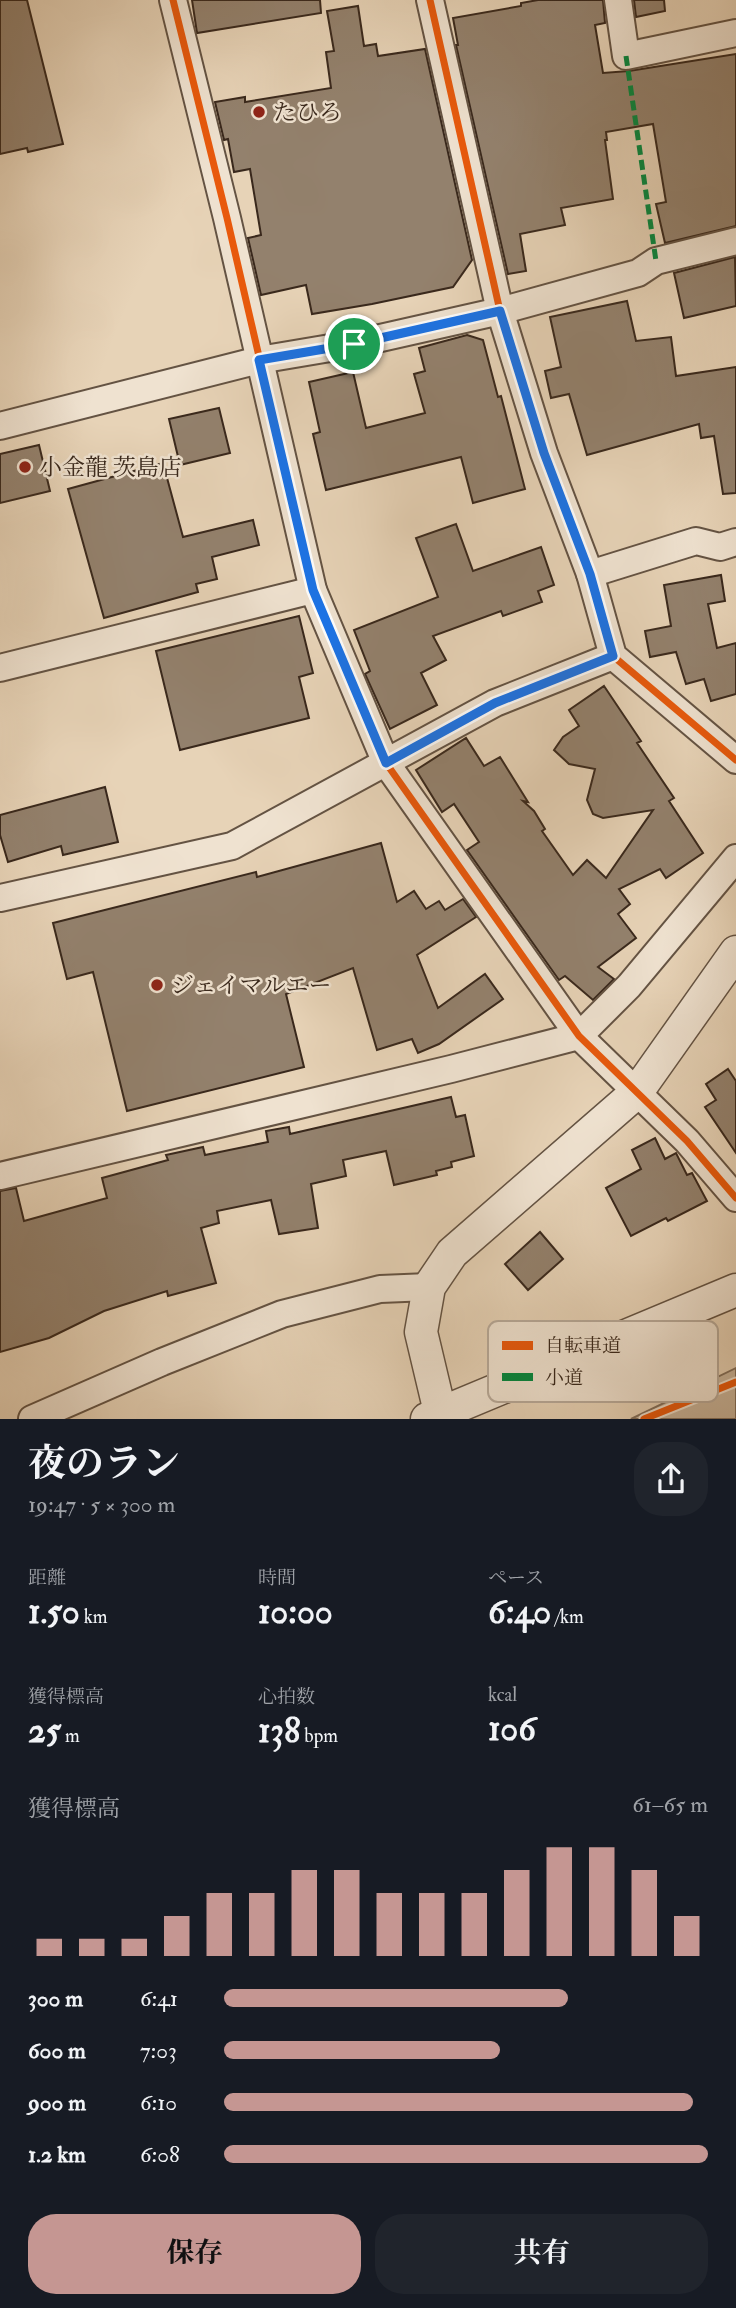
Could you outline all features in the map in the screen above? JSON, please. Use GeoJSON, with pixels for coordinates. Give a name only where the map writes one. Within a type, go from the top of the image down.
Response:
{"type":"FeatureCollection","features":[{"type":"Feature","properties":{"kind":"street"},"geometry":{"type":"LineString","coordinates":[[173,0],[313,590],[386,763],[579,1036],[687,1142],[736,1198]]}},
{"type":"Feature","properties":{"kind":"street"},"geometry":{"type":"LineString","coordinates":[[430,0],[500,311],[544,453],[590,574],[613,656],[736,760]]}},
{"type":"Feature","properties":{"kind":"street"},"geometry":{"type":"LineString","coordinates":[[618,0],[626,56],[736,33]]}},
{"type":"Feature","properties":{"kind":"street"},"geometry":{"type":"LineString","coordinates":[[1,418],[259,360],[354,344],[500,311],[638,273],[656,261],[736,241]]}},
{"type":"Feature","properties":{"kind":"street"},"geometry":{"type":"LineString","coordinates":[[590,574],[696,541],[720,547],[736,542]]}},
{"type":"Feature","properties":{"kind":"street"},"geometry":{"type":"LineString","coordinates":[[0,668],[313,590]]}},
{"type":"Feature","properties":{"kind":"street"},"geometry":{"type":"LineString","coordinates":[[0,898],[232,846],[495,703],[613,656]]}},
{"type":"Feature","properties":{"kind":"street"},"geometry":{"type":"LineString","coordinates":[[0,1176],[579,1036],[629,986],[736,858]]}},
{"type":"Feature","properties":{"kind":"street"},"geometry":{"type":"LineString","coordinates":[[488,1395],[436,1417],[421,1332],[429,1287],[452,1253],[637,1092],[736,952]]}},
{"type":"Feature","properties":{"kind":"street"},"geometry":{"type":"LineString","coordinates":[[32,1419],[162,1362],[282,1314],[380,1289],[429,1287]]}},
{"type":"Feature","properties":{"kind":"street"},"geometry":{"type":"LineString","coordinates":[[663,1321],[736,1290]]}},
{"type":"Feature","properties":{"kind":"shaded area"},"geometry":{"type":"Polygon","coordinates":[[[736,1368],[736,1419],[631,1419],[666,1402],[718,1402],[718,1377],[736,1368]]]}},
{"type":"Feature","properties":{"kind":"building"},"geometry":{"type":"Polygon","coordinates":[[[0,0],[27,0],[63,144],[28,152],[27,148],[0,154],[0,0]]]}},
{"type":"Feature","properties":{"kind":"building"},"geometry":{"type":"Polygon","coordinates":[[[192,0],[320,0],[321,13],[197,33],[192,0]]]}},
{"type":"Feature","properties":{"kind":"building"},"geometry":{"type":"Polygon","coordinates":[[[538,0],[603,0],[605,23],[595,25],[603,73],[736,54],[736,226],[665,243],[656,204],[666,202],[653,124],[606,132],[613,199],[561,208],[565,225],[520,234],[526,271],[508,274],[456,45],[453,18],[521,6],[521,3],[538,0]]]}},
{"type":"Feature","properties":{"kind":"building"},"geometry":{"type":"Polygon","coordinates":[[[634,0],[664,0],[665,11],[636,17],[634,0]]]}},
{"type":"Feature","properties":{"kind":"building"},"geometry":{"type":"Polygon","coordinates":[[[358,6],[364,46],[376,44],[378,56],[425,49],[472,260],[453,287],[312,314],[306,285],[261,295],[248,238],[261,235],[250,169],[234,172],[228,139],[224,140],[215,102],[245,97],[245,102],[331,88],[326,52],[334,51],[327,11],[358,6]]]}},
{"type":"Feature","properties":{"kind":"building"},"geometry":{"type":"Polygon","coordinates":[[[735,257],[736,306],[684,318],[674,273],[735,257]]]}},
{"type":"Feature","properties":{"kind":"building"},"geometry":{"type":"Polygon","coordinates":[[[627,301],[636,341],[671,337],[676,376],[736,367],[736,493],[723,494],[714,436],[701,438],[699,424],[587,455],[569,394],[551,398],[545,371],[561,367],[550,317],[627,301]]]}},
{"type":"Feature","properties":{"kind":"building"},"geometry":{"type":"Polygon","coordinates":[[[467,335],[483,340],[498,397],[501,396],[525,489],[473,503],[461,457],[326,490],[313,434],[320,432],[309,382],[353,372],[366,428],[425,413],[414,374],[425,371],[419,348],[467,335]]]}},
{"type":"Feature","properties":{"kind":"building"},"geometry":{"type":"Polygon","coordinates":[[[219,408],[230,453],[180,465],[169,419],[219,408]]]}},
{"type":"Feature","properties":{"kind":"building"},"geometry":{"type":"Polygon","coordinates":[[[39,445],[50,491],[0,503],[0,454],[39,445]]]}},
{"type":"Feature","properties":{"kind":"building"},"geometry":{"type":"Polygon","coordinates":[[[163,463],[183,537],[253,520],[259,545],[212,557],[217,579],[196,584],[198,592],[104,618],[68,489],[163,463]]]}},
{"type":"Feature","properties":{"kind":"building"},"geometry":{"type":"Polygon","coordinates":[[[456,524],[473,571],[541,547],[554,585],[538,591],[542,602],[503,616],[501,611],[433,636],[446,660],[421,673],[437,705],[390,729],[365,674],[370,671],[354,630],[438,597],[416,538],[456,524]]]}},
{"type":"Feature","properties":{"kind":"building"},"geometry":{"type":"Polygon","coordinates":[[[721,575],[725,601],[708,604],[717,648],[736,643],[736,694],[711,701],[704,679],[686,684],[676,652],[650,657],[645,631],[671,626],[664,585],[721,575]]]}},
{"type":"Feature","properties":{"kind":"building"},"geometry":{"type":"Polygon","coordinates":[[[299,616],[313,673],[299,677],[309,718],[180,750],[156,651],[299,616]]]}},
{"type":"Feature","properties":{"kind":"building"},"geometry":{"type":"Polygon","coordinates":[[[604,686],[641,741],[637,743],[674,798],[669,801],[703,853],[666,878],[660,869],[619,889],[630,904],[618,914],[636,938],[598,967],[614,979],[593,1000],[565,976],[559,980],[467,850],[479,842],[454,804],[442,812],[416,770],[466,738],[484,766],[500,757],[528,802],[523,801],[534,811],[545,829],[542,831],[573,875],[587,860],[606,878],[653,810],[603,818],[593,814],[587,800],[595,769],[569,764],[554,750],[563,737],[579,726],[569,710],[604,686]]]}},
{"type":"Feature","properties":{"kind":"building"},"geometry":{"type":"Polygon","coordinates":[[[105,787],[118,842],[63,855],[61,846],[8,862],[0,835],[0,815],[105,787]]]}},
{"type":"Feature","properties":{"kind":"building"},"geometry":{"type":"Polygon","coordinates":[[[381,843],[397,902],[414,891],[426,909],[439,901],[445,910],[463,899],[476,917],[417,955],[438,1008],[485,974],[503,999],[439,1044],[418,1053],[412,1039],[377,1050],[353,968],[286,994],[304,1067],[127,1111],[93,972],[67,979],[53,923],[256,872],[257,877],[381,843]]]}},
{"type":"Feature","properties":{"kind":"building"},"geometry":{"type":"Polygon","coordinates":[[[728,1069],[736,1081],[736,1153],[705,1107],[716,1100],[706,1084],[728,1069]]]}},
{"type":"Feature","properties":{"kind":"building"},"geometry":{"type":"Polygon","coordinates":[[[451,1097],[456,1117],[465,1115],[474,1156],[451,1162],[452,1167],[436,1171],[437,1175],[394,1185],[386,1151],[343,1160],[346,1176],[311,1184],[318,1228],[279,1234],[271,1200],[217,1211],[219,1223],[201,1228],[216,1283],[168,1296],[167,1291],[104,1311],[49,1338],[0,1352],[0,1191],[16,1188],[24,1221],[107,1198],[102,1178],[168,1160],[166,1155],[203,1147],[205,1155],[268,1142],[266,1131],[289,1127],[290,1134],[451,1097]]]}},
{"type":"Feature","properties":{"kind":"building"},"geometry":{"type":"Polygon","coordinates":[[[655,1138],[665,1159],[676,1153],[687,1175],[692,1173],[707,1201],[631,1236],[606,1188],[641,1169],[632,1150],[655,1138]]]}},
{"type":"Feature","properties":{"kind":"building"},"geometry":{"type":"Polygon","coordinates":[[[540,1232],[563,1259],[528,1290],[505,1264],[540,1232]]]}},
{"type":"Feature","properties":{"kind":"marked path"},"geometry":{"type":"LineString","coordinates":[[626,56],[656,261]]}},
{"type":"Feature","properties":{"kind":"cycle path"},"geometry":{"type":"LineString","coordinates":[[173,0],[227,218],[313,590],[386,763],[579,1036],[687,1141],[736,1198]]}},
{"type":"Feature","properties":{"kind":"cycle path"},"geometry":{"type":"LineString","coordinates":[[430,0],[500,311],[544,453],[590,574],[613,656],[736,760]]}},
{"type":"Feature","properties":{"kind":"cycle path"},"geometry":{"type":"LineString","coordinates":[[718,1389],[736,1382]]}},
{"type":"Feature","properties":{"kind":"cycle path"},"geometry":{"type":"LineString","coordinates":[[644,1419],[686,1402]]}},
{"type":"Feature","properties":{"kind":"place","name":"たひろ"},"geometry":{"type":"Point","coordinates":[259,112]}},
{"type":"Feature","properties":{"kind":"place","name":"小金龍 茨島店"},"geometry":{"type":"Point","coordinates":[25,467]}},
{"type":"Feature","properties":{"kind":"place","name":"ジェイマルエー"},"geometry":{"type":"Point","coordinates":[157,985]}},
{"type":"Feature","properties":{"kind":"route"},"geometry":{"type":"LineString","coordinates":[[500,311],[544,453],[590,574],[613,656],[495,703],[386,763],[313,590],[259,360],[354,344],[500,311]]}}]}
